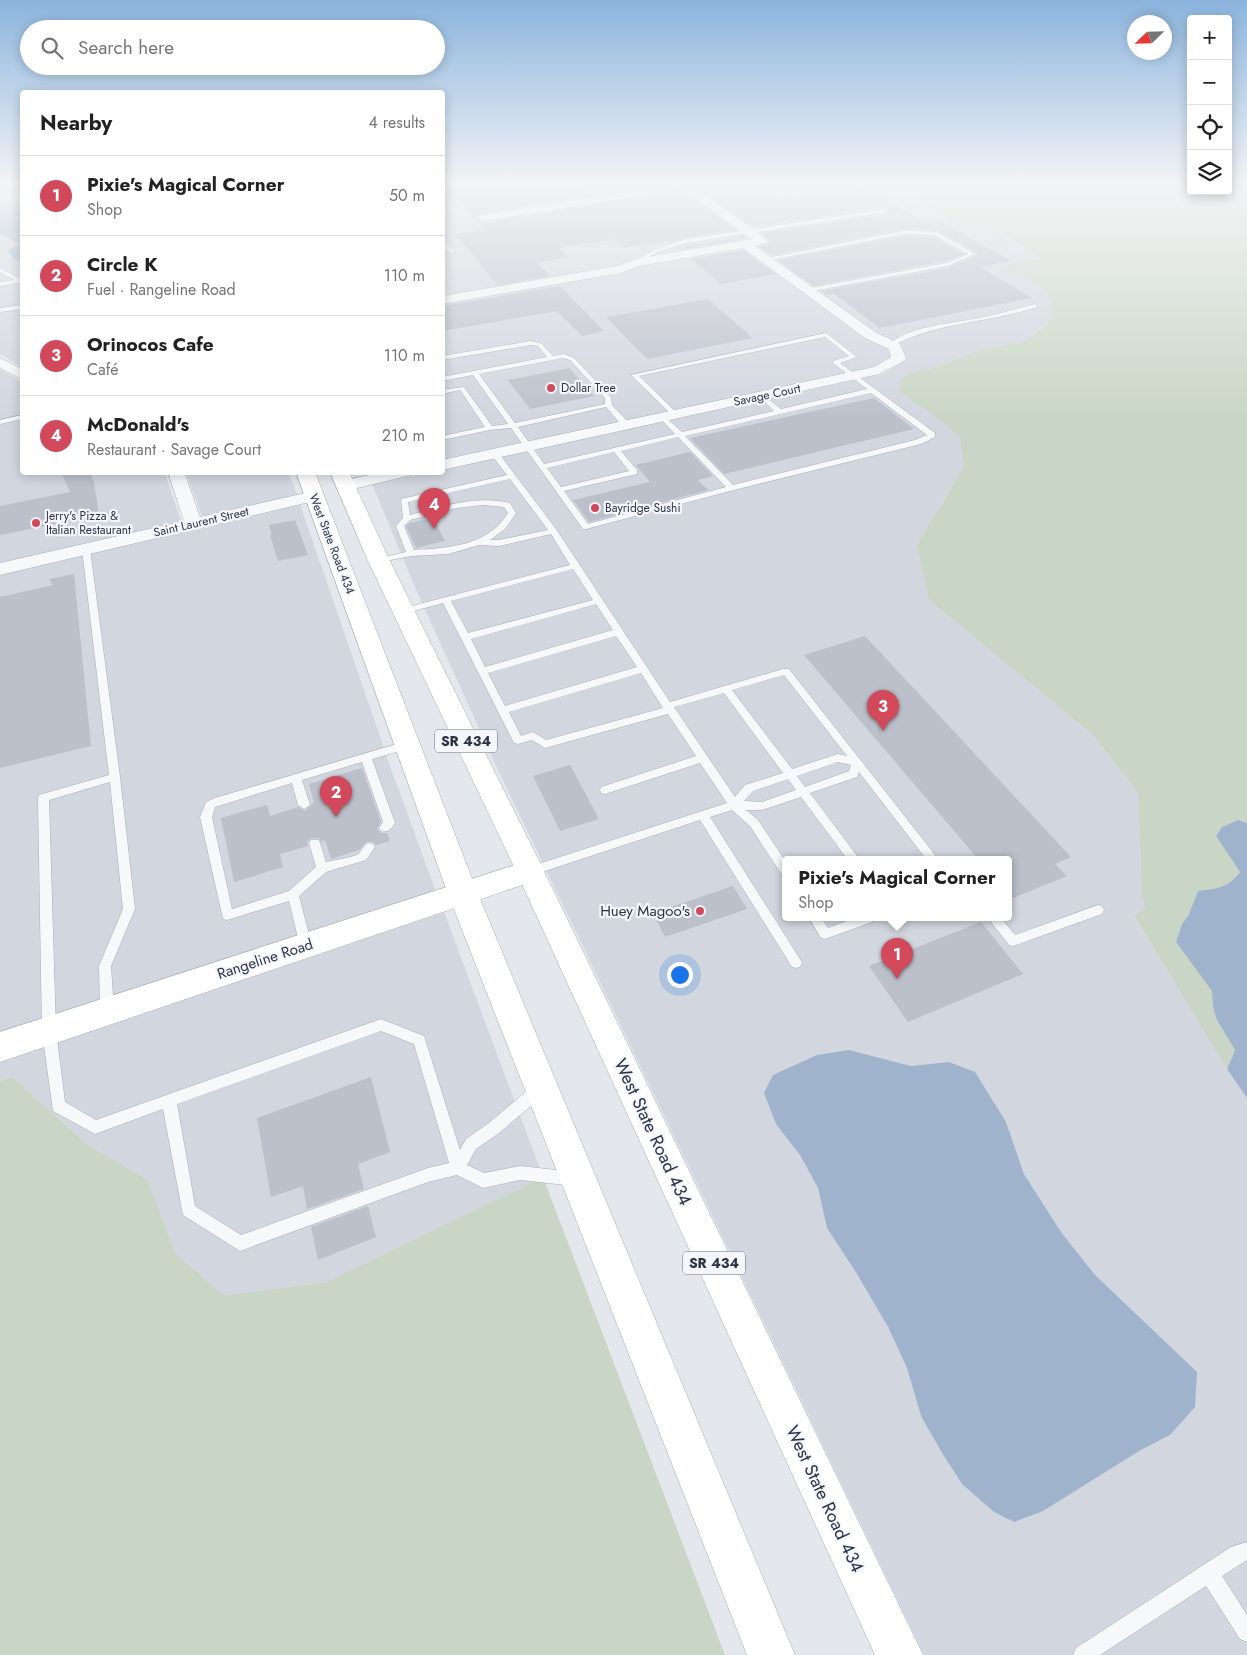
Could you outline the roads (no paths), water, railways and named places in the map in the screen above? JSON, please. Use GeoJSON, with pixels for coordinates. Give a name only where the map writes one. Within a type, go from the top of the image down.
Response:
{"type":"FeatureCollection","features":[{"type":"Feature","properties":{"kind":"main road","name":"West State Road 434"},"geometry":{"type":"LineString","coordinates":[[307,475],[463,894],[771,1655]]}},
{"type":"Feature","properties":{"kind":"main road"},"geometry":{"type":"LineString","coordinates":[[312,475],[326,482],[342,479]]}},
{"type":"Feature","properties":{"kind":"main road","name":"SR 434"},"geometry":{"type":"LineString","coordinates":[[342,479],[378,561],[403,611]]}},
{"type":"Feature","properties":{"kind":"main road"},"geometry":{"type":"LineString","coordinates":[[314,496],[336,501],[356,513]]}},
{"type":"Feature","properties":{"kind":"main road","name":"West State Road 434"},"geometry":{"type":"LineString","coordinates":[[403,611],[530,871],[899,1655]]}},
{"type":"Feature","properties":{"kind":"main road","name":"Rangeline Road"},"geometry":{"type":"LineString","coordinates":[[0,1047],[530,871]]}},
{"type":"Feature","properties":{"kind":"street"},"geometry":{"type":"LineString","coordinates":[[445,299],[621,269],[639,262]]}},
{"type":"Feature","properties":{"kind":"street"},"geometry":{"type":"LineString","coordinates":[[769,262],[870,335],[891,345]]}},
{"type":"Feature","properties":{"kind":"street","name":"Savage Court"},"geometry":{"type":"LineString","coordinates":[[445,463],[879,370],[899,358],[895,347],[891,345]]}},
{"type":"Feature","properties":{"kind":"street"},"geometry":{"type":"LineString","coordinates":[[0,362],[20,371]]}},
{"type":"Feature","properties":{"kind":"street"},"geometry":{"type":"LineString","coordinates":[[177,475],[193,523]]}},
{"type":"Feature","properties":{"kind":"street"},"geometry":{"type":"LineString","coordinates":[[342,479],[378,475]]}},
{"type":"Feature","properties":{"kind":"street","name":"Saint Laurent Street"},"geometry":{"type":"LineString","coordinates":[[0,569],[314,496]]}},
{"type":"Feature","properties":{"kind":"lane"},"geometry":{"type":"LineString","coordinates":[[807,290],[952,262]]}},
{"type":"Feature","properties":{"kind":"lane"},"geometry":{"type":"LineString","coordinates":[[0,270],[20,280]]}},
{"type":"Feature","properties":{"kind":"lane"},"geometry":{"type":"LineString","coordinates":[[0,284],[20,280]]}},
{"type":"Feature","properties":{"kind":"lane"},"geometry":{"type":"LineString","coordinates":[[891,345],[904,336],[927,329],[979,320],[1035,306]]}},
{"type":"Feature","properties":{"kind":"lane"},"geometry":{"type":"LineString","coordinates":[[0,310],[20,307]]}},
{"type":"Feature","properties":{"kind":"lane"},"geometry":{"type":"LineString","coordinates":[[475,373],[586,527],[731,488],[918,442],[932,435],[835,362],[854,357],[826,335],[634,374],[668,416],[680,435],[731,488]]}},
{"type":"Feature","properties":{"kind":"lane"},"geometry":{"type":"LineString","coordinates":[[445,357],[531,343],[540,346],[551,358]]}},
{"type":"Feature","properties":{"kind":"lane"},"geometry":{"type":"LineString","coordinates":[[445,378],[551,358],[568,357],[578,363],[609,398],[608,405]]}},
{"type":"Feature","properties":{"kind":"lane"},"geometry":{"type":"LineString","coordinates":[[445,391],[462,388],[490,428]]}},
{"type":"Feature","properties":{"kind":"lane"},"geometry":{"type":"LineString","coordinates":[[542,467],[873,390]]}},
{"type":"Feature","properties":{"kind":"lane"},"geometry":{"type":"LineString","coordinates":[[762,396],[780,412]]}},
{"type":"Feature","properties":{"kind":"lane"},"geometry":{"type":"LineString","coordinates":[[608,405],[626,425]]}},
{"type":"Feature","properties":{"kind":"lane"},"geometry":{"type":"LineString","coordinates":[[445,437],[490,428],[512,426],[608,405]]}},
{"type":"Feature","properties":{"kind":"lane"},"geometry":{"type":"LineString","coordinates":[[0,422],[20,417]]}},
{"type":"Feature","properties":{"kind":"lane"},"geometry":{"type":"LineString","coordinates":[[559,490],[634,472],[616,450]]}},
{"type":"Feature","properties":{"kind":"lane"},"geometry":{"type":"LineString","coordinates":[[494,453],[553,531],[642,669],[734,805],[754,823],[782,866]]}},
{"type":"Feature","properties":{"kind":"lane"},"geometry":{"type":"LineString","coordinates":[[406,518],[404,501],[512,476]]}},
{"type":"Feature","properties":{"kind":"lane"},"geometry":{"type":"LineString","coordinates":[[378,561],[411,553],[448,551],[479,542],[498,533],[512,513],[508,505],[495,501],[466,505],[406,518],[400,526],[411,553]]}},
{"type":"Feature","properties":{"kind":"lane"},"geometry":{"type":"LineString","coordinates":[[479,542],[499,544],[553,531]]}},
{"type":"Feature","properties":{"kind":"lane"},"geometry":{"type":"LineString","coordinates":[[86,548],[115,777],[129,909],[106,966],[107,1012]]}},
{"type":"Feature","properties":{"kind":"lane"},"geometry":{"type":"LineString","coordinates":[[403,611],[575,566]]}},
{"type":"Feature","properties":{"kind":"lane"},"geometry":{"type":"LineString","coordinates":[[446,600],[518,740],[533,736],[545,744],[786,672],[930,856]]}},
{"type":"Feature","properties":{"kind":"lane"},"geometry":{"type":"LineString","coordinates":[[466,637],[598,601]]}},
{"type":"Feature","properties":{"kind":"lane"},"geometry":{"type":"LineString","coordinates":[[483,671],[618,632]]}},
{"type":"Feature","properties":{"kind":"lane"},"geometry":{"type":"LineString","coordinates":[[503,710],[642,669]]}},
{"type":"Feature","properties":{"kind":"lane"},"geometry":{"type":"LineString","coordinates":[[726,689],[851,856]]}},
{"type":"Feature","properties":{"kind":"lane"},"geometry":{"type":"LineString","coordinates":[[369,847],[362,856],[322,868],[293,894],[227,915],[206,817],[210,805],[215,802],[407,745]]}},
{"type":"Feature","properties":{"kind":"lane"},"geometry":{"type":"LineString","coordinates":[[366,757],[385,821]]}},
{"type":"Feature","properties":{"kind":"lane"},"geometry":{"type":"LineString","coordinates":[[605,790],[702,758]]}},
{"type":"Feature","properties":{"kind":"lane"},"geometry":{"type":"LineString","coordinates":[[734,805],[749,788],[838,758],[857,762]]}},
{"type":"Feature","properties":{"kind":"lane"},"geometry":{"type":"LineString","coordinates":[[530,871],[734,805],[762,806],[853,774],[857,762]]}},
{"type":"Feature","properties":{"kind":"lane"},"geometry":{"type":"LineString","coordinates":[[115,777],[43,798],[49,1031],[58,1106],[95,1127],[381,1025],[419,1040],[458,1168]]}},
{"type":"Feature","properties":{"kind":"lane"},"geometry":{"type":"LineString","coordinates":[[296,778],[304,805]]}},
{"type":"Feature","properties":{"kind":"lane"},"geometry":{"type":"LineString","coordinates":[[703,815],[796,963]]}},
{"type":"Feature","properties":{"kind":"lane"},"geometry":{"type":"LineString","coordinates":[[315,844],[322,868]]}},
{"type":"Feature","properties":{"kind":"lane"},"geometry":{"type":"LineString","coordinates":[[293,894],[306,946]]}},
{"type":"Feature","properties":{"kind":"lane"},"geometry":{"type":"LineString","coordinates":[[997,921],[1014,941],[1098,910]]}},
{"type":"Feature","properties":{"kind":"lane"},"geometry":{"type":"LineString","coordinates":[[817,921],[825,934],[860,921]]}},
{"type":"Feature","properties":{"kind":"lane"},"geometry":{"type":"LineString","coordinates":[[458,1168],[471,1144],[494,1128],[541,1088]]}},
{"type":"Feature","properties":{"kind":"lane"},"geometry":{"type":"LineString","coordinates":[[169,1101],[188,1210],[240,1243],[428,1175],[458,1168],[483,1181],[520,1173],[578,1179]]}},
{"type":"Feature","properties":{"kind":"lane"},"geometry":{"type":"LineString","coordinates":[[1083,1655],[1238,1554],[1247,1551]]}},
{"type":"Feature","properties":{"kind":"lane"},"geometry":{"type":"LineString","coordinates":[[1209,1573],[1247,1632]]}},
{"type":"Feature","properties":{"kind":"water"},"geometry":{"type":"Polygon","coordinates":[[[1238,820],[1247,823],[1247,1098],[1227,1069],[1235,1050],[1217,1020],[1213,1007],[1212,991],[1176,942],[1182,924],[1188,916],[1198,891],[1226,885],[1240,872],[1216,836],[1222,827],[1238,820]]]}},
{"type":"Feature","properties":{"kind":"water"},"geometry":{"type":"Polygon","coordinates":[[[849,1050],[911,1066],[949,1062],[975,1072],[1006,1122],[1024,1174],[1061,1232],[1095,1275],[1197,1372],[1195,1407],[1170,1435],[1139,1451],[1043,1511],[1014,1522],[994,1512],[962,1484],[921,1416],[907,1368],[888,1327],[827,1228],[818,1188],[800,1155],[776,1124],[764,1093],[773,1075],[817,1055],[849,1050]]]}},
{"type":"Feature","properties":{"kind":"place","name":"Dollar Tree"},"geometry":{"type":"Point","coordinates":[551,388]}},
{"type":"Feature","properties":{"kind":"place","name":"Bayridge Sushi"},"geometry":{"type":"Point","coordinates":[595,508]}},
{"type":"Feature","properties":{"kind":"place","name":"Jerry's Pizza & Italian Restaurant"},"geometry":{"type":"Point","coordinates":[36,523]}},
{"type":"Feature","properties":{"kind":"place","name":"McDonald's"},"geometry":{"type":"Point","coordinates":[434,529]}},
{"type":"Feature","properties":{"kind":"place","name":"Orinocos Cafe"},"geometry":{"type":"Point","coordinates":[883,731]}},
{"type":"Feature","properties":{"kind":"place","name":"Circle K"},"geometry":{"type":"Point","coordinates":[336,817]}},
{"type":"Feature","properties":{"kind":"place","name":"Huey Magoo's"},"geometry":{"type":"Point","coordinates":[700,911]}},
{"type":"Feature","properties":{"kind":"place","name":"Pixie's Magical Corner"},"geometry":{"type":"Point","coordinates":[897,979]}}]}
